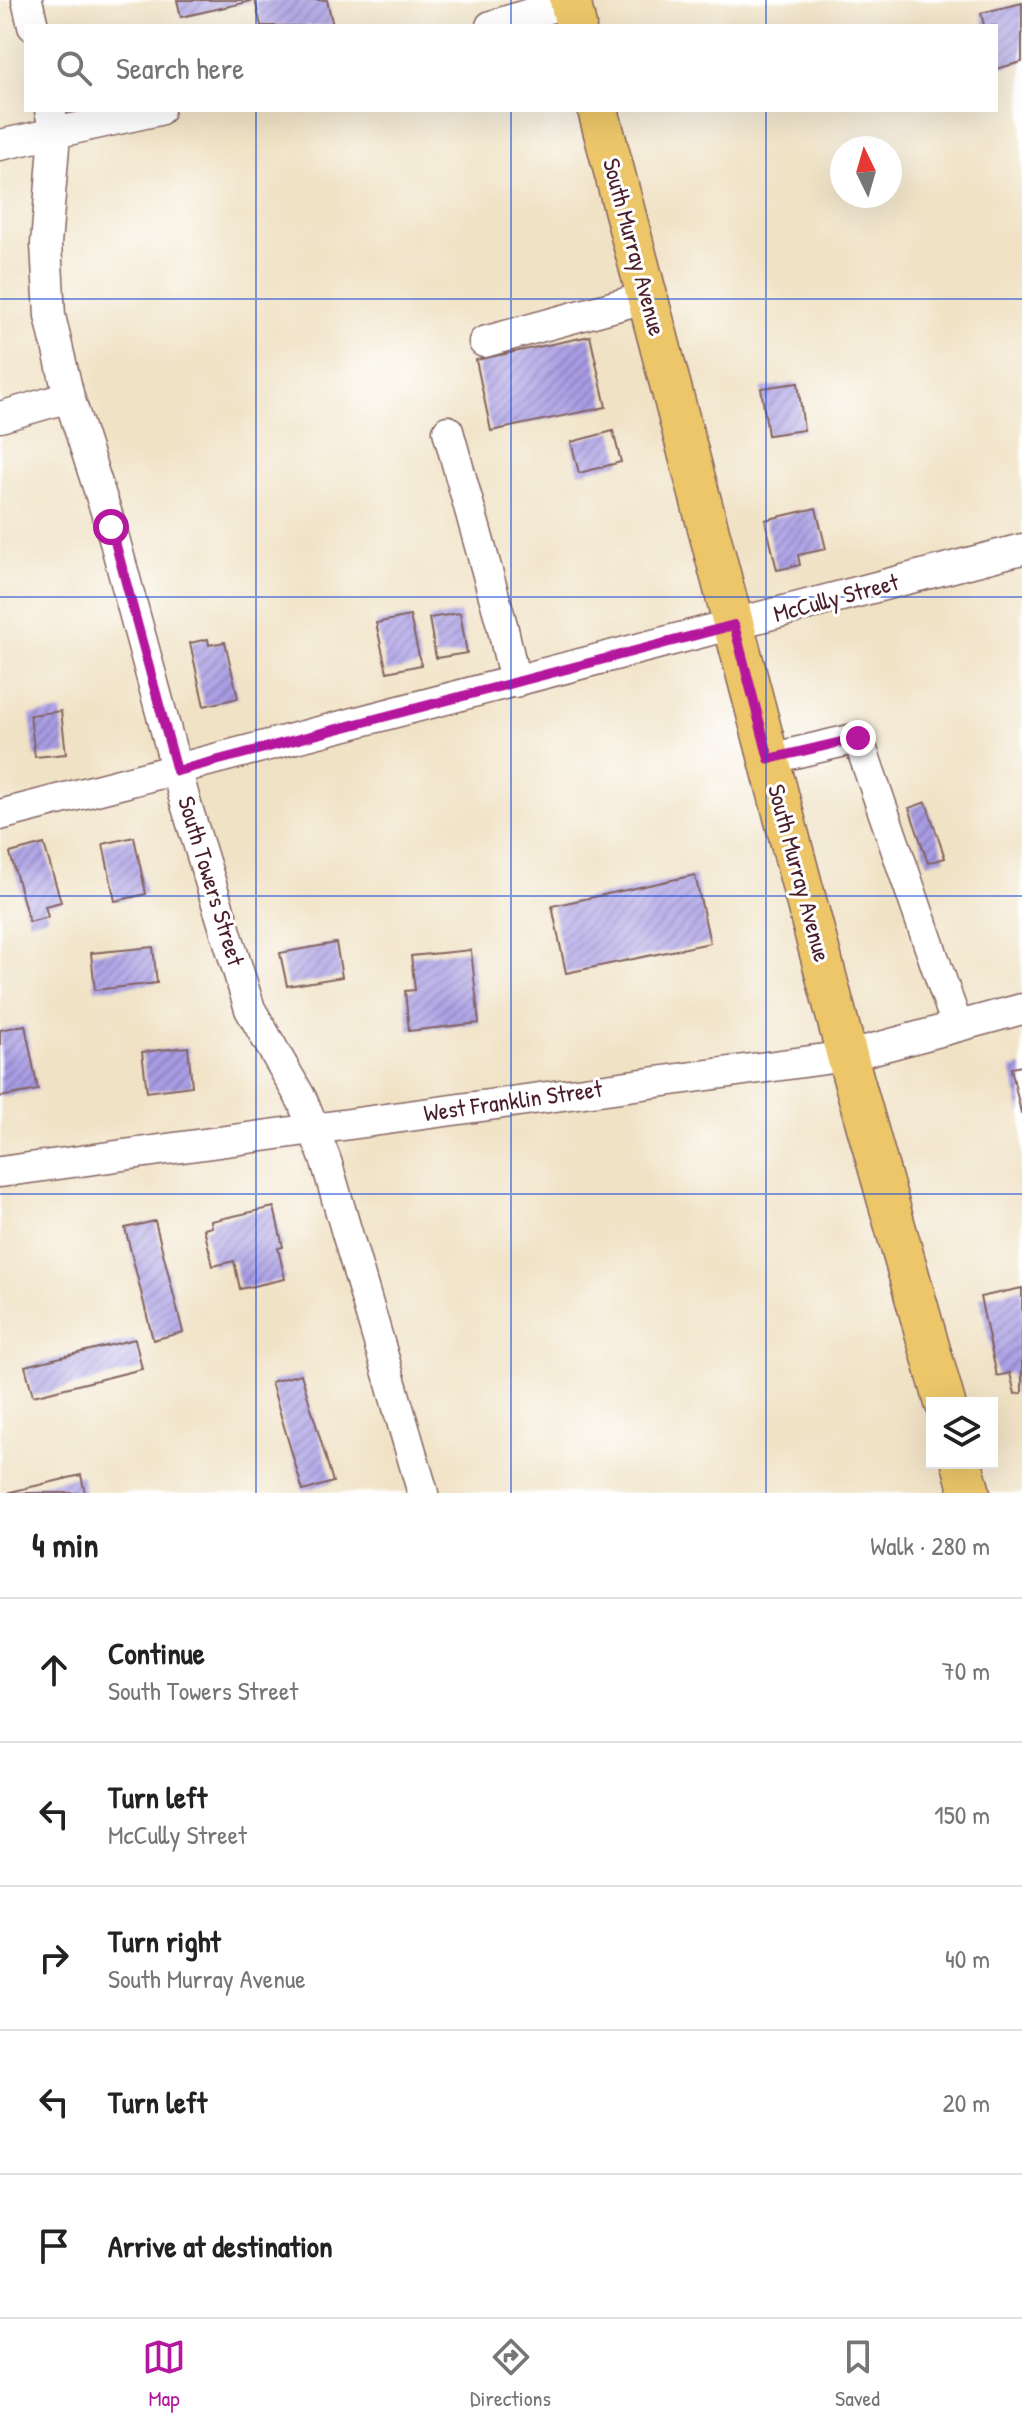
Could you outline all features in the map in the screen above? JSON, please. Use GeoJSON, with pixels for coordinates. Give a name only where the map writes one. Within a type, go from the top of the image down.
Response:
{"type":"FeatureCollection","features":[{"type":"Feature","properties":{"kind":"main road","name":"South Murray Avenue"},"geometry":{"type":"LineString","coordinates":[[599,112],[847,1056],[943,1397]]}},
{"type":"Feature","properties":{"kind":"main road"},"geometry":{"type":"LineString","coordinates":[[964,1469],[970,1493]]}},
{"type":"Feature","properties":{"kind":"street"},"geometry":{"type":"LineString","coordinates":[[27,0],[33,24]]}},
{"type":"Feature","properties":{"kind":"street"},"geometry":{"type":"LineString","coordinates":[[494,17],[572,7]]}},
{"type":"Feature","properties":{"kind":"street"},"geometry":{"type":"LineString","coordinates":[[0,145],[53,122],[141,112]]}},
{"type":"Feature","properties":{"kind":"street","name":"South Towers Street"},"geometry":{"type":"LineString","coordinates":[[53,122],[46,244],[49,301],[69,397],[111,527],[177,771],[250,1009],[302,1100],[313,1128],[330,1176],[423,1493]]}},
{"type":"Feature","properties":{"kind":"street"},"geometry":{"type":"LineString","coordinates":[[484,342],[648,297]]}},
{"type":"Feature","properties":{"kind":"street"},"geometry":{"type":"LineString","coordinates":[[0,417],[69,397]]}},
{"type":"Feature","properties":{"kind":"street"},"geometry":{"type":"LineString","coordinates":[[448,431],[515,682]]}},
{"type":"Feature","properties":{"kind":"street","name":"McCully Street"},"geometry":{"type":"LineString","coordinates":[[0,815],[1022,549]]}},
{"type":"Feature","properties":{"kind":"street"},"geometry":{"type":"LineString","coordinates":[[769,759],[858,738],[957,1026]]}},
{"type":"Feature","properties":{"kind":"street","name":"West Franklin Street"},"geometry":{"type":"LineString","coordinates":[[0,1172],[847,1056],[1022,1009]]}},
{"type":"Feature","properties":{"kind":"building"},"geometry":{"type":"Polygon","coordinates":[[[177,0],[252,0],[252,1],[181,17],[177,0]]]}},
{"type":"Feature","properties":{"kind":"building"},"geometry":{"type":"Polygon","coordinates":[[[255,0],[327,0],[333,24],[261,24],[255,0]]]}},
{"type":"Feature","properties":{"kind":"building"},"geometry":{"type":"Polygon","coordinates":[[[1022,3],[1022,62],[998,68],[998,24],[984,24],[981,13],[1022,3]]]}},
{"type":"Feature","properties":{"kind":"building"},"geometry":{"type":"Polygon","coordinates":[[[590,336],[606,407],[491,431],[476,360],[590,336]]]}},
{"type":"Feature","properties":{"kind":"building"},"geometry":{"type":"Polygon","coordinates":[[[798,383],[804,430],[768,435],[761,388],[798,383]]]}},
{"type":"Feature","properties":{"kind":"building"},"geometry":{"type":"Polygon","coordinates":[[[613,431],[621,462],[579,473],[571,442],[613,431]]]}},
{"type":"Feature","properties":{"kind":"building"},"geometry":{"type":"Polygon","coordinates":[[[816,508],[826,549],[798,555],[800,565],[777,570],[765,520],[816,508]]]}},
{"type":"Feature","properties":{"kind":"building"},"geometry":{"type":"Polygon","coordinates":[[[460,613],[467,653],[436,658],[429,618],[460,613]]]}},
{"type":"Feature","properties":{"kind":"building"},"geometry":{"type":"Polygon","coordinates":[[[410,616],[421,665],[387,672],[376,623],[410,616]]]}},
{"type":"Feature","properties":{"kind":"building"},"geometry":{"type":"Polygon","coordinates":[[[208,639],[209,645],[225,642],[238,698],[204,706],[190,643],[208,639]]]}},
{"type":"Feature","properties":{"kind":"building"},"geometry":{"type":"Polygon","coordinates":[[[61,711],[66,754],[35,757],[30,715],[61,711]]]}},
{"type":"Feature","properties":{"kind":"building"},"geometry":{"type":"Polygon","coordinates":[[[926,802],[945,858],[928,863],[909,808],[926,802]]]}},
{"type":"Feature","properties":{"kind":"building"},"geometry":{"type":"Polygon","coordinates":[[[134,837],[146,894],[115,901],[103,844],[134,837]]]}},
{"type":"Feature","properties":{"kind":"building"},"geometry":{"type":"Polygon","coordinates":[[[44,844],[61,902],[45,906],[48,917],[29,922],[10,853],[44,844]]]}},
{"type":"Feature","properties":{"kind":"building"},"geometry":{"type":"Polygon","coordinates":[[[695,875],[710,943],[566,973],[552,906],[695,875]]]}},
{"type":"Feature","properties":{"kind":"building"},"geometry":{"type":"Polygon","coordinates":[[[336,943],[342,977],[287,986],[280,953],[336,943]]]}},
{"type":"Feature","properties":{"kind":"building"},"geometry":{"type":"Polygon","coordinates":[[[153,947],[157,983],[95,990],[91,953],[153,947]]]}},
{"type":"Feature","properties":{"kind":"building"},"geometry":{"type":"Polygon","coordinates":[[[471,950],[479,1023],[409,1031],[405,991],[415,990],[411,956],[471,950]]]}},
{"type":"Feature","properties":{"kind":"building"},"geometry":{"type":"Polygon","coordinates":[[[25,1025],[38,1090],[0,1097],[0,1030],[25,1025]]]}},
{"type":"Feature","properties":{"kind":"building"},"geometry":{"type":"Polygon","coordinates":[[[188,1047],[192,1086],[147,1092],[142,1052],[188,1047]]]}},
{"type":"Feature","properties":{"kind":"building"},"geometry":{"type":"Polygon","coordinates":[[[1022,1066],[1022,1113],[1021,1113],[1011,1068],[1022,1066]]]}},
{"type":"Feature","properties":{"kind":"building"},"geometry":{"type":"Polygon","coordinates":[[[274,1207],[283,1247],[278,1248],[285,1279],[240,1289],[234,1261],[213,1266],[204,1229],[212,1227],[211,1221],[274,1207]]]}},
{"type":"Feature","properties":{"kind":"building"},"geometry":{"type":"Polygon","coordinates":[[[155,1221],[183,1332],[153,1340],[125,1228],[155,1221]]]}},
{"type":"Feature","properties":{"kind":"building"},"geometry":{"type":"Polygon","coordinates":[[[1022,1288],[1022,1393],[1015,1394],[1010,1373],[997,1376],[980,1297],[1022,1288]]]}},
{"type":"Feature","properties":{"kind":"building"},"geometry":{"type":"Polygon","coordinates":[[[135,1339],[142,1369],[33,1396],[25,1366],[135,1339]]]}},
{"type":"Feature","properties":{"kind":"building"},"geometry":{"type":"Polygon","coordinates":[[[301,1374],[333,1482],[303,1491],[271,1382],[301,1374]]]}},
{"type":"Feature","properties":{"kind":"building"},"geometry":{"type":"Polygon","coordinates":[[[81,1475],[85,1493],[10,1493],[10,1492],[81,1475]]]}},
{"type":"Feature","properties":{"kind":"route"},"geometry":{"type":"LineString","coordinates":[[111,527],[177,771],[734,625],[769,759],[858,738]]}}]}
